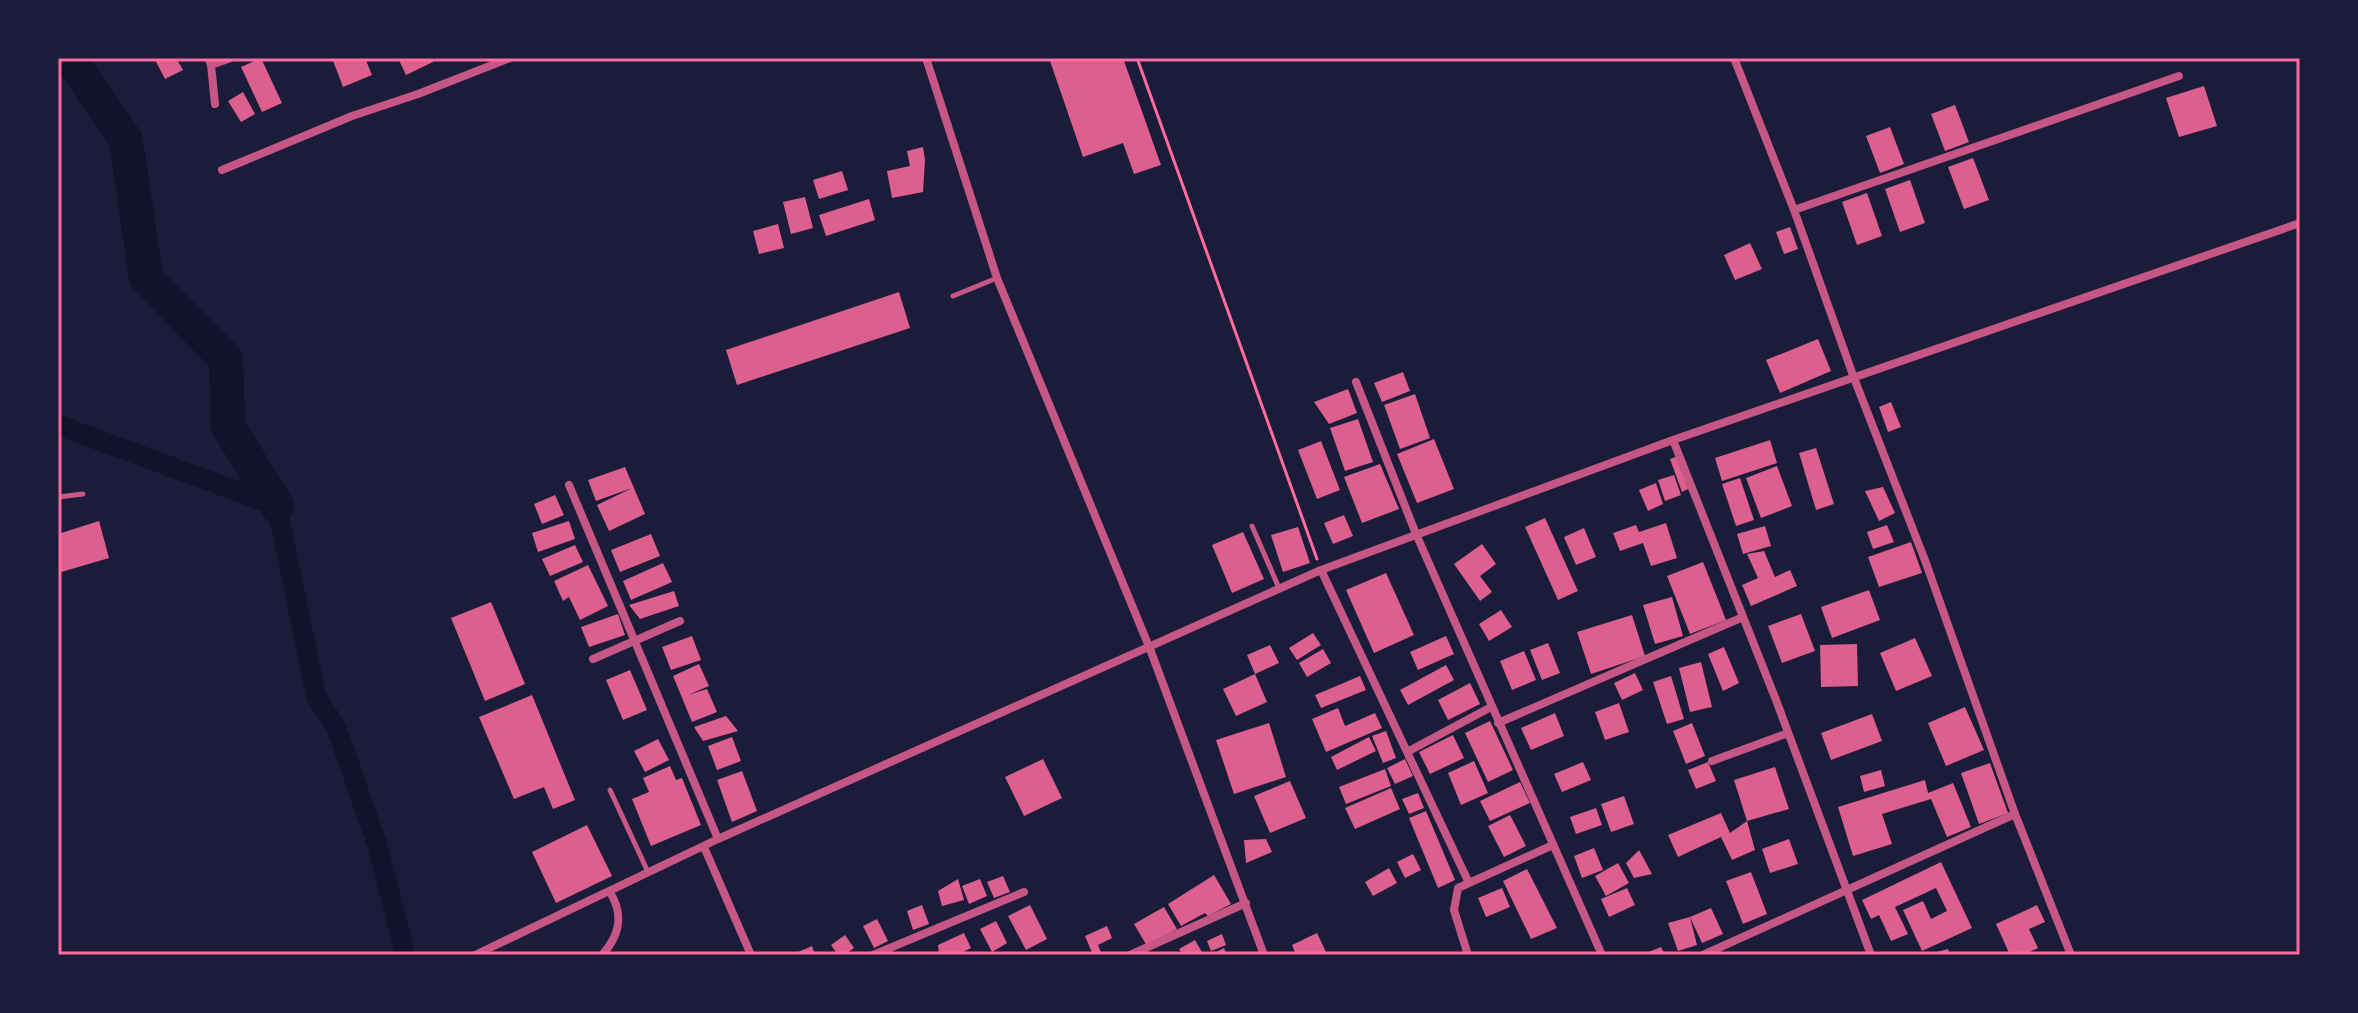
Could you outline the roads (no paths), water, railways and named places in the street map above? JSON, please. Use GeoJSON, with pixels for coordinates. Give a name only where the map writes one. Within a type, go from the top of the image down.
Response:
{"type":"FeatureCollection","features":[{"type":"Feature","properties":{"kind":"street"},"geometry":{"type":"LineString","coordinates":[[215,104],[210,62],[231,58]]}},
{"type":"Feature","properties":{"kind":"street"},"geometry":{"type":"LineString","coordinates":[[222,170],[352,116],[510,58]]}},
{"type":"Feature","properties":{"kind":"street"},"geometry":{"type":"LineString","coordinates":[[926,58],[997,278],[1150,649],[1264,955]]}},
{"type":"Feature","properties":{"kind":"street"},"geometry":{"type":"LineString","coordinates":[[1734,58],[1926,563],[2015,814],[2071,955]]}},
{"type":"Feature","properties":{"kind":"street"},"geometry":{"type":"LineString","coordinates":[[1794,210],[2179,76]]}},
{"type":"Feature","properties":{"kind":"street"},"geometry":{"type":"LineString","coordinates":[[475,955],[718,839],[1150,649],[1321,570],[1673,440],[2300,223]]}},
{"type":"Feature","properties":{"kind":"street"},"geometry":{"type":"LineString","coordinates":[[1356,382],[1416,534],[1602,955]]}},
{"type":"Feature","properties":{"kind":"street"},"geometry":{"type":"LineString","coordinates":[[1673,440],[1871,955]]}},
{"type":"Feature","properties":{"kind":"street"},"geometry":{"type":"LineString","coordinates":[[569,485],[718,839]]}},
{"type":"Feature","properties":{"kind":"street"},"geometry":{"type":"LineString","coordinates":[[1321,570],[1469,883]]}},
{"type":"Feature","properties":{"kind":"street"},"geometry":{"type":"LineString","coordinates":[[1498,723],[1743,617]]}},
{"type":"Feature","properties":{"kind":"street"},"geometry":{"type":"LineString","coordinates":[[593,659],[680,621]]}},
{"type":"Feature","properties":{"kind":"street"},"geometry":{"type":"LineString","coordinates":[[1409,751],[1491,707]]}},
{"type":"Feature","properties":{"kind":"street"},"geometry":{"type":"LineString","coordinates":[[1712,761],[1788,733]]}},
{"type":"Feature","properties":{"kind":"street"},"geometry":{"type":"LineString","coordinates":[[1703,955],[2015,814]]}},
{"type":"Feature","properties":{"kind":"street"},"geometry":{"type":"LineString","coordinates":[[1468,955],[1454,910],[1458,888],[1553,845]]}},
{"type":"Feature","properties":{"kind":"street"},"geometry":{"type":"LineString","coordinates":[[704,847],[751,955]]}},
{"type":"Feature","properties":{"kind":"street"},"geometry":{"type":"LineString","coordinates":[[602,955],[617,931],[619,919],[618,905],[610,892]]}},
{"type":"Feature","properties":{"kind":"street"},"geometry":{"type":"LineString","coordinates":[[873,955],[1024,892]]}},
{"type":"Feature","properties":{"kind":"street"},"geometry":{"type":"LineString","coordinates":[[1130,955],[1246,903]]}},
{"type":"Feature","properties":{"kind":"lane"},"geometry":{"type":"LineString","coordinates":[[953,296],[997,278]]}},
{"type":"Feature","properties":{"kind":"lane"},"geometry":{"type":"LineString","coordinates":[[58,497],[83,494]]}},
{"type":"Feature","properties":{"kind":"lane"},"geometry":{"type":"LineString","coordinates":[[1252,526],[1279,588]]}},
{"type":"Feature","properties":{"kind":"lane"},"geometry":{"type":"LineString","coordinates":[[610,790],[648,873]]}},
{"type":"Feature","properties":{"kind":"waterway"},"geometry":{"type":"LineString","coordinates":[[70,58],[126,140],[146,278],[226,359],[228,426],[277,506]]}},
{"type":"Feature","properties":{"kind":"waterway"},"geometry":{"type":"LineString","coordinates":[[58,425],[277,506],[316,696],[336,727],[377,844],[405,955]]}}]}
